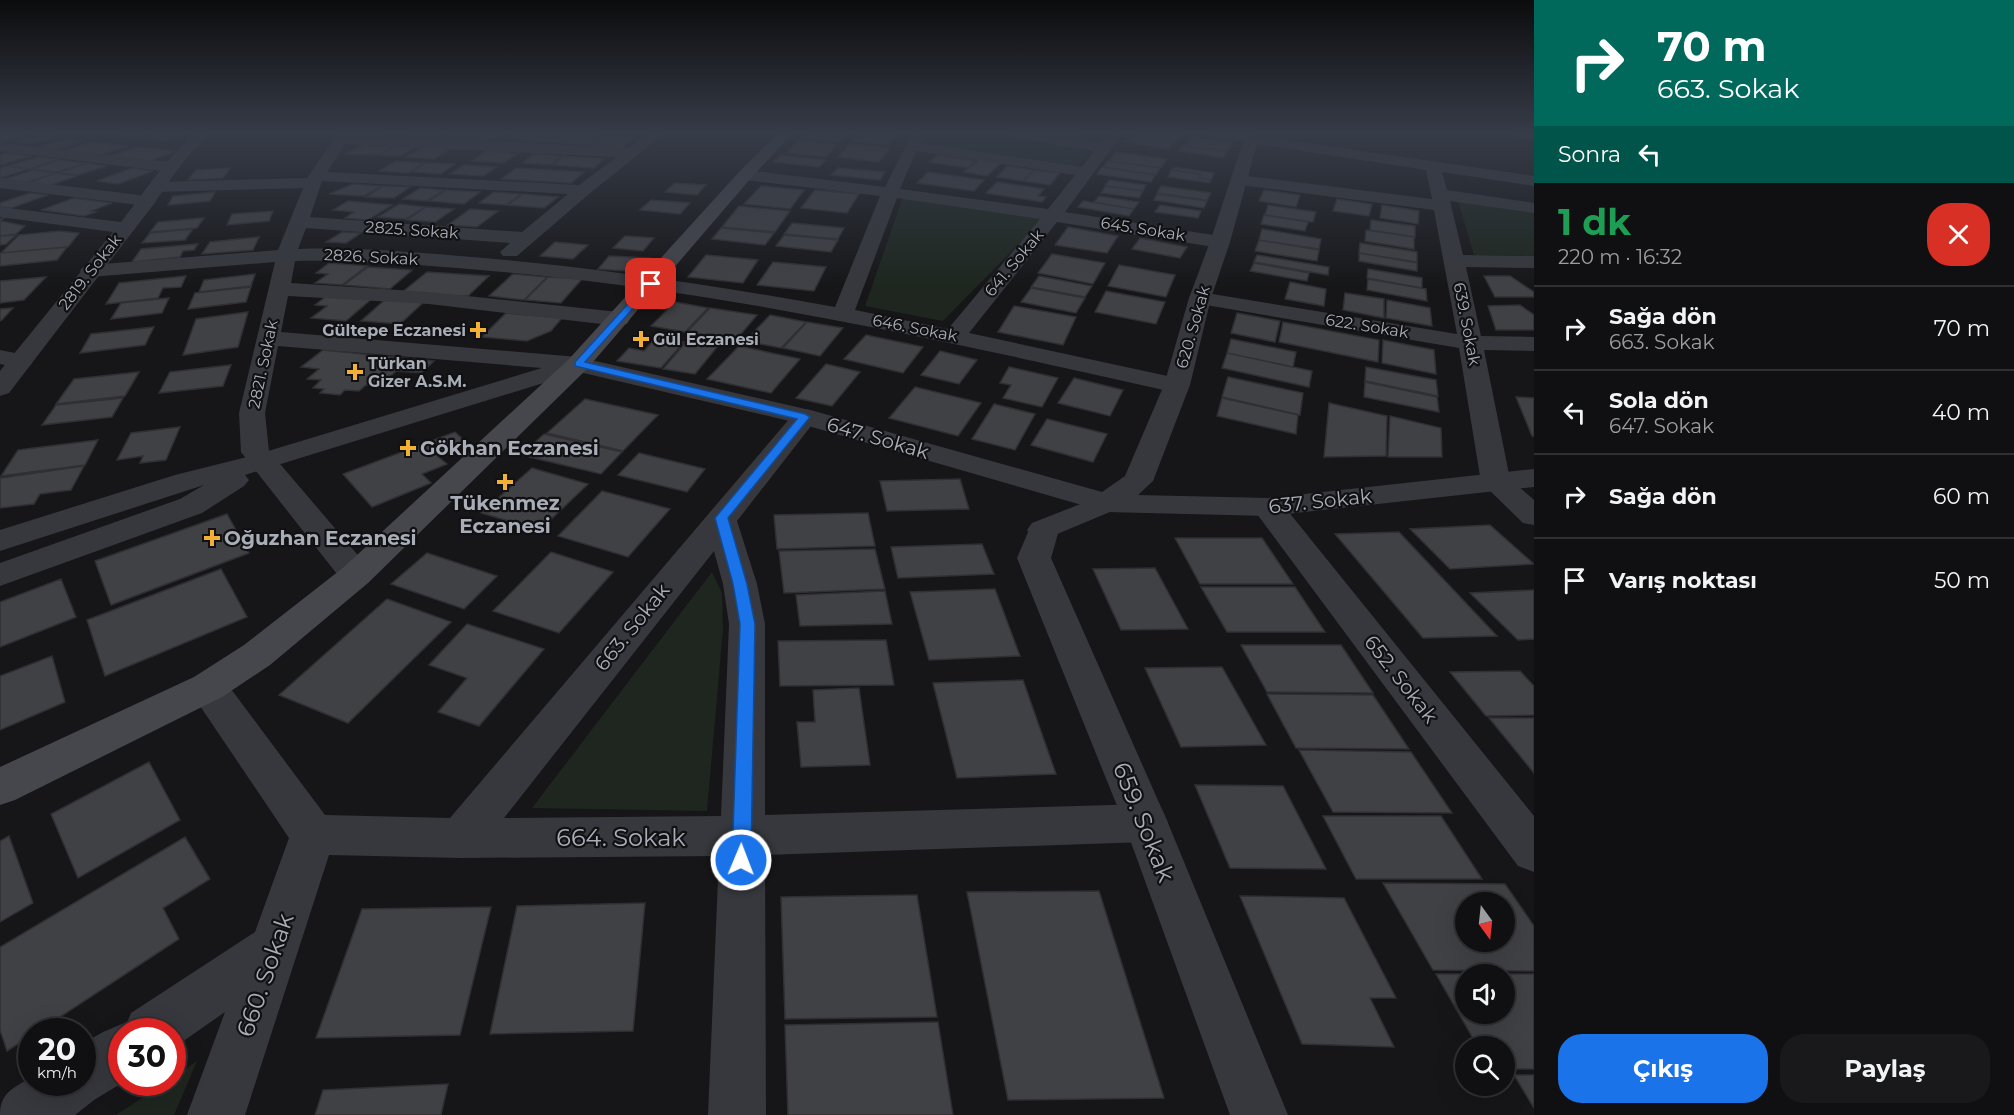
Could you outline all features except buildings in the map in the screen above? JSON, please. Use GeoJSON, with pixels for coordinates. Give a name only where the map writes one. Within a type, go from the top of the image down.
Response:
{"type":"FeatureCollection","features":[{"type":"Feature","properties":{"kind":"main road"},"geometry":{"type":"LineString","coordinates":[[0,787],[208,687],[257,656],[356,574],[578,364],[736,185]]}},
{"type":"Feature","properties":{"kind":"street"},"geometry":{"type":"LineString","coordinates":[[28,185],[152,194],[256,185]]}},
{"type":"Feature","properties":{"kind":"street","name":"2819. Sokak"},"geometry":{"type":"LineString","coordinates":[[0,388],[11,359],[90,271],[158,185]]}},
{"type":"Feature","properties":{"kind":"street","name":"2821. Sokak"},"geometry":{"type":"LineString","coordinates":[[313,185],[286,256],[252,413],[255,452],[356,574]]}},
{"type":"Feature","properties":{"kind":"street"},"geometry":{"type":"LineString","coordinates":[[450,185],[583,190]]}},
{"type":"Feature","properties":{"kind":"street"},"geometry":{"type":"LineString","coordinates":[[494,264],[589,185]]}},
{"type":"Feature","properties":{"kind":"street","name":"645. Sokak"},"geometry":{"type":"LineString","coordinates":[[837,185],[1054,214],[1220,242]]}},
{"type":"Feature","properties":{"kind":"street"},"geometry":{"type":"LineString","coordinates":[[843,314],[894,185]]}},
{"type":"Feature","properties":{"kind":"street","name":"641. Sokak"},"geometry":{"type":"LineString","coordinates":[[954,336],[1075,185]]}},
{"type":"Feature","properties":{"kind":"street","name":"620. Sokak"},"geometry":{"type":"LineString","coordinates":[[1106,503],[1138,481],[1177,385],[1200,298],[1238,185]]}},
{"type":"Feature","properties":{"kind":"street"},"geometry":{"type":"LineString","coordinates":[[1291,185],[1534,208]]}},
{"type":"Feature","properties":{"kind":"street","name":"639. Sokak"},"geometry":{"type":"LineString","coordinates":[[1437,185],[1455,261],[1496,482]]}},
{"type":"Feature","properties":{"kind":"street"},"geometry":{"type":"LineString","coordinates":[[0,212],[124,228]]}},
{"type":"Feature","properties":{"kind":"street","name":"2825. Sokak"},"geometry":{"type":"LineString","coordinates":[[298,222],[526,238]]}},
{"type":"Feature","properties":{"kind":"street","name":"2826. Sokak"},"geometry":{"type":"LineString","coordinates":[[90,271],[286,256],[332,255],[494,264],[651,284]]}},
{"type":"Feature","properties":{"kind":"street"},"geometry":{"type":"LineString","coordinates":[[1455,261],[1534,262]]}},
{"type":"Feature","properties":{"kind":"street","name":"646. Sokak"},"geometry":{"type":"LineString","coordinates":[[651,284],[843,314],[1177,385]]}},
{"type":"Feature","properties":{"kind":"street"},"geometry":{"type":"LineString","coordinates":[[279,289],[429,298],[619,319]]}},
{"type":"Feature","properties":{"kind":"street","name":"622. Sokak"},"geometry":{"type":"LineString","coordinates":[[1200,298],[1471,343],[1534,344]]}},
{"type":"Feature","properties":{"kind":"street","name":"647. Sokak"},"geometry":{"type":"LineString","coordinates":[[269,338],[578,364],[805,417],[1106,503]]}},
{"type":"Feature","properties":{"kind":"street"},"geometry":{"type":"LineString","coordinates":[[0,541],[185,482],[264,462],[578,364]]}},
{"type":"Feature","properties":{"kind":"street","name":"663. Sokak"},"geometry":{"type":"LineString","coordinates":[[461,838],[805,417]]}},
{"type":"Feature","properties":{"kind":"street"},"geometry":{"type":"LineString","coordinates":[[0,575],[191,506],[264,462]]}},
{"type":"Feature","properties":{"kind":"street","name":"637. Sokak"},"geometry":{"type":"LineString","coordinates":[[1106,503],[1268,507],[1534,478]]}},
{"type":"Feature","properties":{"kind":"street"},"geometry":{"type":"LineString","coordinates":[[1496,482],[1534,516]]}},
{"type":"Feature","properties":{"kind":"street","name":"659. Sokak"},"geometry":{"type":"LineString","coordinates":[[1106,503],[1043,530],[1034,558],[1146,823],[1259,1115]]}},
{"type":"Feature","properties":{"kind":"street","name":"652. Sokak"},"geometry":{"type":"LineString","coordinates":[[1268,507],[1534,851]]}},
{"type":"Feature","properties":{"kind":"street"},"geometry":{"type":"LineString","coordinates":[[721,518],[740,584],[747,624],[736,1115]]}},
{"type":"Feature","properties":{"kind":"street"},"geometry":{"type":"LineString","coordinates":[[208,687],[313,835]]}},
{"type":"Feature","properties":{"kind":"street","name":"664. Sokak"},"geometry":{"type":"LineString","coordinates":[[313,835],[461,838],[742,837],[1146,823]]}},
{"type":"Feature","properties":{"kind":"street","name":"660. Sokak"},"geometry":{"type":"LineString","coordinates":[[216,1115],[313,835]]}},
{"type":"Feature","properties":{"kind":"street"},"geometry":{"type":"LineString","coordinates":[[171,1018],[274,948]]}},
{"type":"Feature","properties":{"kind":"street"},"geometry":{"type":"LineString","coordinates":[[25,1115],[54,1096]]}},
{"type":"Feature","properties":{"kind":"shaded area"},"geometry":{"type":"Polygon","coordinates":[[[903,197],[1045,217],[943,321],[865,306],[903,197]]]}},
{"type":"Feature","properties":{"kind":"shaded area"},"geometry":{"type":"Polygon","coordinates":[[[1458,201],[1534,212],[1534,256],[1474,255],[1458,201]]]}},
{"type":"Feature","properties":{"kind":"shaded area"},"geometry":{"type":"Polygon","coordinates":[[[712,572],[722,593],[723,629],[707,811],[532,808],[712,572]]]}},
{"type":"Feature","properties":{"kind":"shaded area"},"geometry":{"type":"Polygon","coordinates":[[[197,1061],[186,1087],[186,1069],[197,1061]]]}},
{"type":"Feature","properties":{"kind":"shaded area"},"geometry":{"type":"Polygon","coordinates":[[[145,1096],[182,1096],[174,1115],[116,1115],[145,1096]]]}},
{"type":"Feature","properties":{"kind":"place","name":"Gültepe Eczanesi"},"geometry":{"type":"Point","coordinates":[478,330]}},
{"type":"Feature","properties":{"kind":"place","name":"Gül Eczanesi"},"geometry":{"type":"Point","coordinates":[641,339]}},
{"type":"Feature","properties":{"kind":"place","name":"Türkan Gizer A.S.M."},"geometry":{"type":"Point","coordinates":[355,372]}},
{"type":"Feature","properties":{"kind":"place","name":"Gökhan Eczanesi"},"geometry":{"type":"Point","coordinates":[408,448]}},
{"type":"Feature","properties":{"kind":"place","name":"Tükenmez Eczanesi"},"geometry":{"type":"Point","coordinates":[505,482]}},
{"type":"Feature","properties":{"kind":"place","name":"Oğuzhan Eczanesi"},"geometry":{"type":"Point","coordinates":[212,538]}},
{"type":"Feature","properties":{"kind":"route"},"geometry":{"type":"LineString","coordinates":[[651,284],[578,364],[805,417],[721,518],[740,584],[747,624],[741,860]]}}]}
